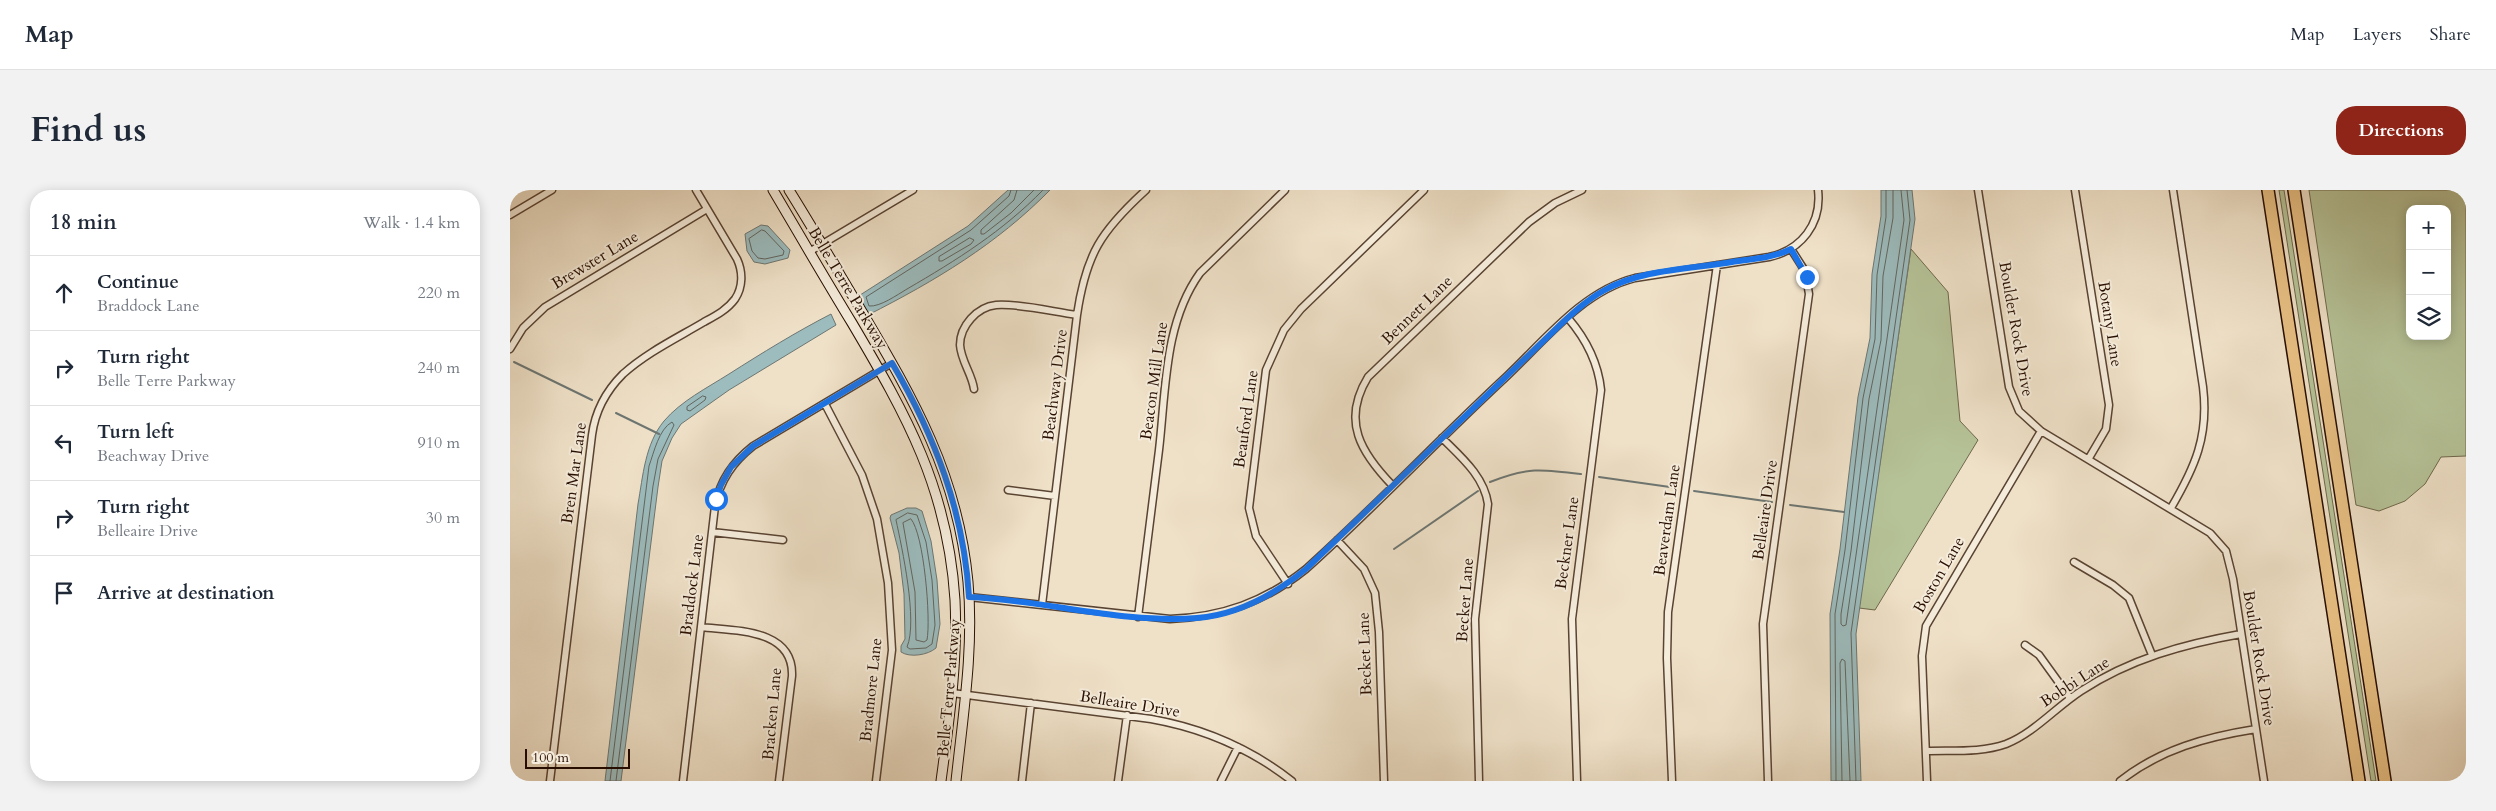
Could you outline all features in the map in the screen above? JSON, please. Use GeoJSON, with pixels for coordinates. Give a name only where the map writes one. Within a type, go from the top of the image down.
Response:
{"type":"FeatureCollection","features":[{"type":"Feature","properties":{"kind":"highway"},"geometry":{"type":"LineString","coordinates":[[2268,190],[2359,781]]}},
{"type":"Feature","properties":{"kind":"highway"},"geometry":{"type":"LineString","coordinates":[[2294,190],[2385,781]]}},
{"type":"Feature","properties":{"kind":"main road","name":"Belle Terre Parkway"},"geometry":{"type":"LineString","coordinates":[[773,190],[903,411],[933,482],[946,531],[954,585],[956,617],[952,693],[941,781]]}},
{"type":"Feature","properties":{"kind":"main road","name":"Belle Terre Parkway"},"geometry":{"type":"LineString","coordinates":[[790,190],[924,420],[948,482],[963,545],[969,597],[970,644],[956,781]]}},
{"type":"Feature","properties":{"kind":"street"},"geometry":{"type":"LineString","coordinates":[[510,216],[552,190]]}},
{"type":"Feature","properties":{"kind":"street","name":"Bren Mar Lane"},"geometry":{"type":"LineString","coordinates":[[550,781],[592,435],[596,416],[610,390],[628,370],[722,311],[735,299],[740,286],[741,271],[737,259],[696,190]]}},
{"type":"Feature","properties":{"kind":"street"},"geometry":{"type":"LineString","coordinates":[[809,252],[913,190]]}},
{"type":"Feature","properties":{"kind":"street","name":"Beachway Drive"},"geometry":{"type":"LineString","coordinates":[[1042,605],[1077,315],[1084,274],[1098,245],[1117,217],[1146,190]]}},
{"type":"Feature","properties":{"kind":"street","name":"Beacon Mill Lane"},"geometry":{"type":"LineString","coordinates":[[1138,617],[1167,376],[1176,320],[1192,285],[1200,273],[1285,190]]}},
{"type":"Feature","properties":{"kind":"street","name":"Beauford Lane"},"geometry":{"type":"LineString","coordinates":[[1288,584],[1261,545],[1250,518],[1250,495],[1260,406],[1270,357],[1284,330],[1306,303],[1424,190]]}},
{"type":"Feature","properties":{"kind":"street","name":"Bennett Lane"},"geometry":{"type":"LineString","coordinates":[[1393,486],[1366,454],[1358,435],[1356,408],[1358,398],[1368,377],[1534,218],[1555,203],[1582,190]]}},
{"type":"Feature","properties":{"kind":"street"},"geometry":{"type":"LineString","coordinates":[[969,597],[1138,617],[1198,618],[1223,613],[1257,601],[1288,584],[1337,540],[1590,299],[1620,282],[1650,275],[1775,255],[1791,249],[1804,238],[1812,226],[1818,210],[1818,190]]}},
{"type":"Feature","properties":{"kind":"street","name":"Boulder Rock Drive"},"geometry":{"type":"LineString","coordinates":[[1978,190],[2010,394],[2022,416],[2042,431],[2210,533],[2224,547],[2232,572],[2264,781]]}},
{"type":"Feature","properties":{"kind":"street","name":"Botany Lane"},"geometry":{"type":"LineString","coordinates":[[2075,190],[2109,405],[2106,429],[2089,458]]}},
{"type":"Feature","properties":{"kind":"street"},"geometry":{"type":"LineString","coordinates":[[2171,508],[2196,462],[2205,415],[2202,377],[2173,190]]}},
{"type":"Feature","properties":{"kind":"street","name":"Brewster Lane"},"geometry":{"type":"LineString","coordinates":[[510,349],[523,328],[545,307],[707,209]]}},
{"type":"Feature","properties":{"kind":"street","name":"Belleaire Drive"},"geometry":{"type":"LineString","coordinates":[[1768,781],[1763,624],[1809,294],[1807,277],[1791,249]]}},
{"type":"Feature","properties":{"kind":"street","name":"Beaverdam Lane"},"geometry":{"type":"LineString","coordinates":[[1672,781],[1667,658],[1668,612],[1717,265]]}},
{"type":"Feature","properties":{"kind":"street"},"geometry":{"type":"LineString","coordinates":[[974,389],[962,355],[960,341],[966,324],[978,313],[988,307],[1001,305],[1077,315]]}},
{"type":"Feature","properties":{"kind":"street","name":"Beckner Lane"},"geometry":{"type":"LineString","coordinates":[[1568,318],[1582,335],[1592,354],[1599,376],[1601,396],[1572,612],[1576,781]]}},
{"type":"Feature","properties":{"kind":"street","name":"Braddock Lane"},"geometry":{"type":"LineString","coordinates":[[683,781],[718,492],[735,462],[753,446],[892,363]]}},
{"type":"Feature","properties":{"kind":"street","name":"Bradmore Lane"},"geometry":{"type":"LineString","coordinates":[[825,404],[862,475],[877,518],[888,583],[892,650],[876,781]]}},
{"type":"Feature","properties":{"kind":"street","name":"Boston Lane"},"geometry":{"type":"LineString","coordinates":[[1927,781],[1922,656],[1926,626],[2042,431]]}},
{"type":"Feature","properties":{"kind":"street","name":"Becker Lane"},"geometry":{"type":"LineString","coordinates":[[1442,438],[1476,474],[1487,500],[1488,514],[1475,619],[1480,781]]}},
{"type":"Feature","properties":{"kind":"street"},"geometry":{"type":"LineString","coordinates":[[1008,490],[1055,496]]}},
{"type":"Feature","properties":{"kind":"street"},"geometry":{"type":"LineString","coordinates":[[712,532],[783,540]]}},
{"type":"Feature","properties":{"kind":"street","name":"Becket Lane"},"geometry":{"type":"LineString","coordinates":[[1337,540],[1364,569],[1375,593],[1384,781]]}},
{"type":"Feature","properties":{"kind":"street"},"geometry":{"type":"LineString","coordinates":[[2074,562],[2113,585],[2129,598],[2152,655]]}},
{"type":"Feature","properties":{"kind":"street","name":"Bracken Lane"},"geometry":{"type":"LineString","coordinates":[[701,627],[768,637],[779,643],[787,654],[792,665],[792,676],[779,781]]}},
{"type":"Feature","properties":{"kind":"street","name":"Bobbi Lane"},"geometry":{"type":"LineString","coordinates":[[1926,751],[1988,748],[2007,743],[2027,733],[2070,698],[2107,675],[2152,655],[2195,642],[2241,634]]}},
{"type":"Feature","properties":{"kind":"street"},"geometry":{"type":"LineString","coordinates":[[2026,645],[2038,655],[2070,698]]}},
{"type":"Feature","properties":{"kind":"street","name":"Belleaire Drive"},"geometry":{"type":"LineString","coordinates":[[952,693],[1127,716],[1188,727],[1238,747],[1292,781]]}},
{"type":"Feature","properties":{"kind":"street"},"geometry":{"type":"LineString","coordinates":[[1022,781],[1031,704]]}},
{"type":"Feature","properties":{"kind":"street"},"geometry":{"type":"LineString","coordinates":[[1118,781],[1127,716]]}},
{"type":"Feature","properties":{"kind":"street"},"geometry":{"type":"LineString","coordinates":[[2120,781],[2144,764],[2173,749],[2213,736],[2256,729]]}},
{"type":"Feature","properties":{"kind":"street"},"geometry":{"type":"LineString","coordinates":[[1222,781],[1238,747]]}},
{"type":"Feature","properties":{"kind":"green space"},"geometry":{"type":"Polygon","coordinates":[[[2279,190],[2284,190],[2376,781],[2371,781],[2279,190]]]}},
{"type":"Feature","properties":{"kind":"green space"},"geometry":{"type":"Polygon","coordinates":[[[2309,190],[2466,190],[2466,456],[2441,457],[2425,484],[2405,501],[2379,511],[2356,505],[2309,190]]]}},
{"type":"Feature","properties":{"kind":"green space"},"geometry":{"type":"Polygon","coordinates":[[[1911,249],[1948,292],[1960,421],[1978,440],[1875,610],[1859,608],[1911,249]]]}},
{"type":"Feature","properties":{"kind":"water"},"geometry":{"type":"Polygon","coordinates":[[[1008,190],[1050,190],[1009,228],[964,260],[917,289],[868,315],[857,297],[968,226],[1008,190]]]}},
{"type":"Feature","properties":{"kind":"water"},"geometry":{"type":"Polygon","coordinates":[[[1881,190],[1912,190],[1915,219],[1856,634],[1861,781],[1831,781],[1830,614],[1840,549],[1858,397],[1870,338],[1872,274],[1881,216],[1881,190]]]}},
{"type":"Feature","properties":{"kind":"water"},"geometry":{"type":"Polygon","coordinates":[[[761,225],[768,226],[790,250],[788,258],[765,264],[754,262],[747,251],[745,234],[761,225]]]}},
{"type":"Feature","properties":{"kind":"water"},"geometry":{"type":"Polygon","coordinates":[[[831,314],[836,325],[729,390],[681,424],[672,438],[662,461],[658,487],[621,781],[605,781],[638,504],[643,471],[653,440],[664,421],[686,401],[779,343],[831,314]]]}},
{"type":"Feature","properties":{"kind":"water"},"geometry":{"type":"Polygon","coordinates":[[[907,508],[916,508],[922,511],[931,541],[937,580],[940,624],[936,648],[919,655],[909,655],[901,652],[901,646],[905,639],[904,594],[899,553],[890,518],[891,515],[907,508]]]}},
{"type":"Feature","properties":{"kind":"waterway"},"geometry":{"type":"LineString","coordinates":[[514,362],[592,400]]}},
{"type":"Feature","properties":{"kind":"waterway"},"geometry":{"type":"LineString","coordinates":[[616,413],[659,434]]}},
{"type":"Feature","properties":{"kind":"waterway"},"geometry":{"type":"LineString","coordinates":[[1490,482],[1514,474],[1535,470],[1581,474]]}},
{"type":"Feature","properties":{"kind":"waterway"},"geometry":{"type":"LineString","coordinates":[[1599,477],[1677,488]]}},
{"type":"Feature","properties":{"kind":"waterway"},"geometry":{"type":"LineString","coordinates":[[1394,549],[1478,491]]}},
{"type":"Feature","properties":{"kind":"waterway"},"geometry":{"type":"LineString","coordinates":[[1694,491],[1772,502]]}},
{"type":"Feature","properties":{"kind":"waterway"},"geometry":{"type":"LineString","coordinates":[[1790,505],[1844,512]]}},
{"type":"Feature","properties":{"kind":"route"},"geometry":{"type":"LineString","coordinates":[[716,499],[731,467],[753,446],[892,363],[924,420],[948,482],[963,545],[969,597],[1153,618],[1198,618],[1223,613],[1246,606],[1277,591],[1306,569],[1579,307],[1604,290],[1620,282],[1645,276],[1781,254],[1791,249],[1807,277]]}}]}
